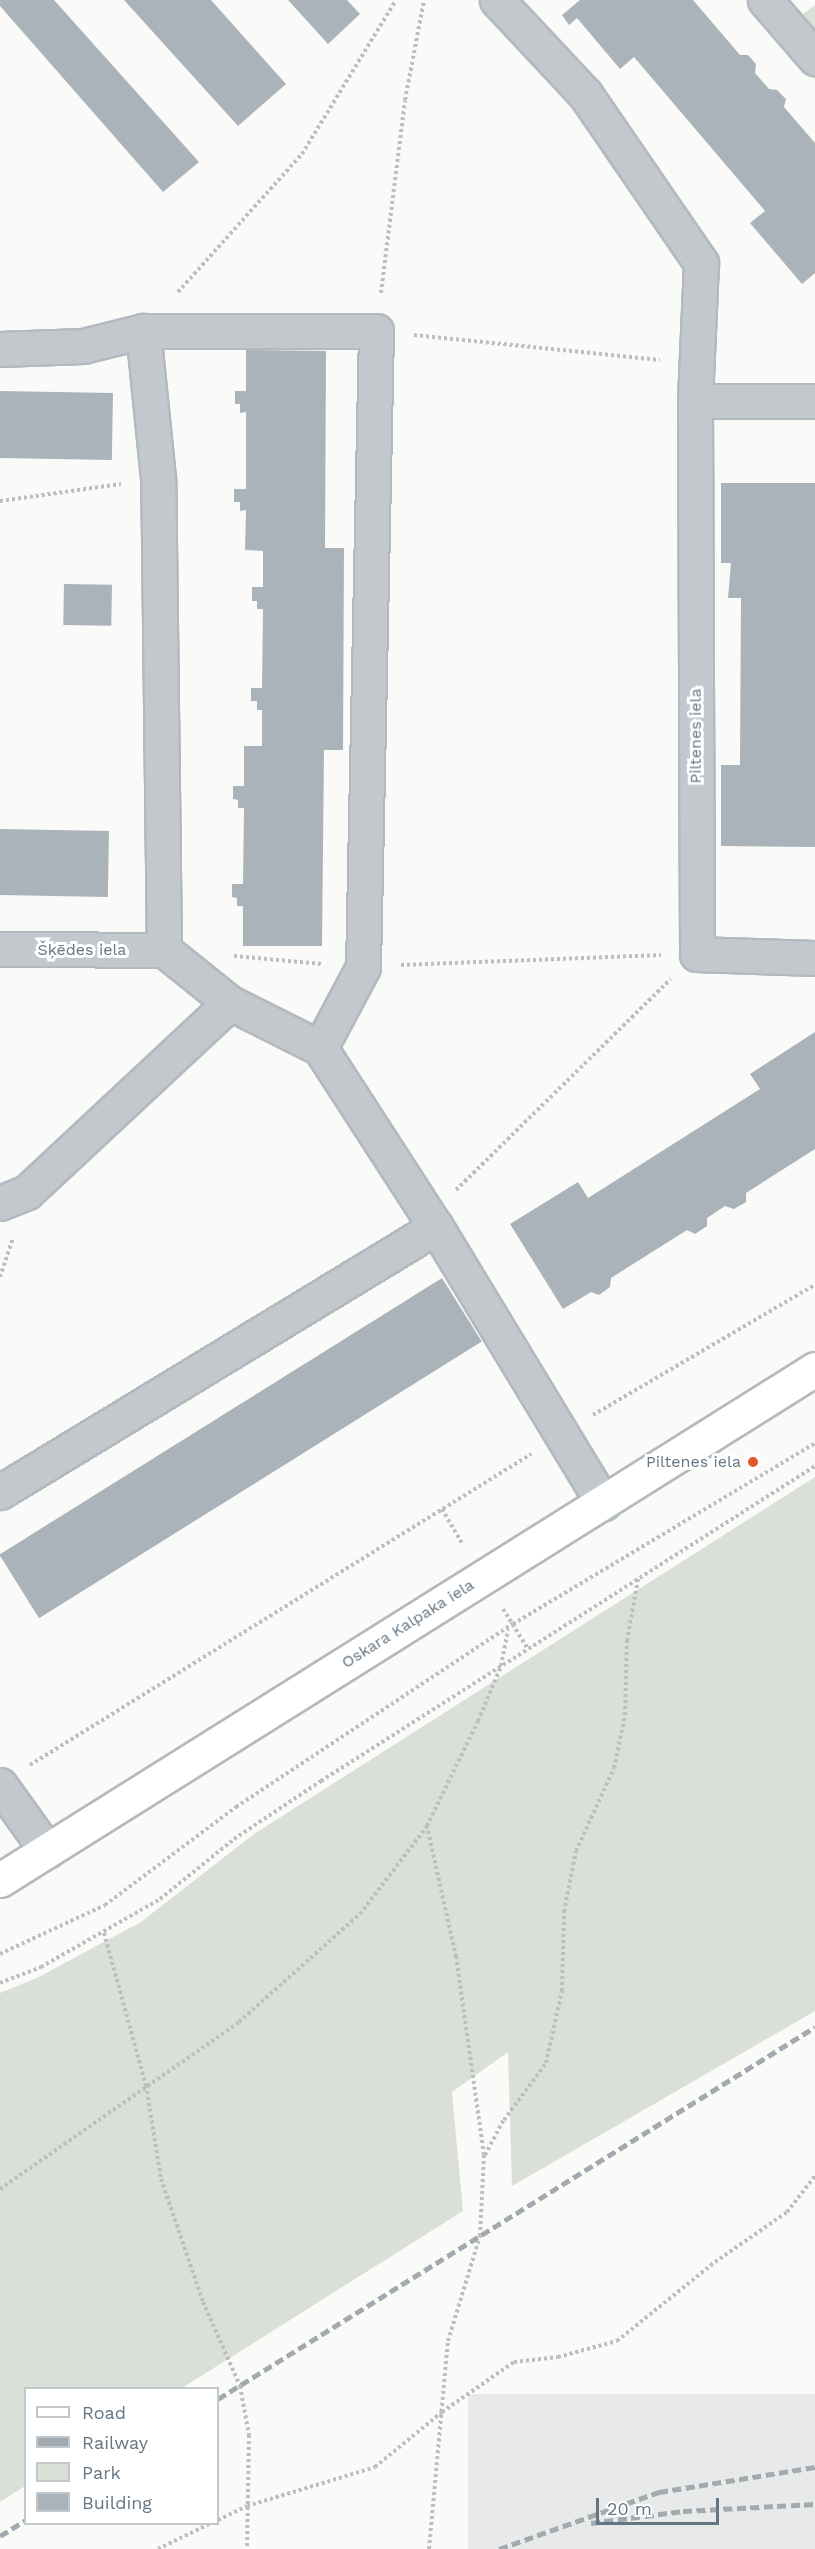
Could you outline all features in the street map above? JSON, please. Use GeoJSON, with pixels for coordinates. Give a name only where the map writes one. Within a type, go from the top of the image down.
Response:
{"type":"FeatureCollection","features":[{"type":"Feature","properties":{"kind":"main road","name":"Oskara Kalpaka iela"},"geometry":{"type":"LineString","coordinates":[[0,1880],[815,1369]]}},
{"type":"Feature","properties":{"kind":"street","name":"Piltenes iela"},"geometry":{"type":"LineString","coordinates":[[497,0],[585,94],[701,263],[694,401],[697,954]]}},
{"type":"Feature","properties":{"kind":"street"},"geometry":{"type":"LineString","coordinates":[[765,0],[815,58]]}},
{"type":"Feature","properties":{"kind":"street"},"geometry":{"type":"LineString","coordinates":[[143,331],[158,478],[164,950],[230,1003],[320,1048],[436,1227],[603,1503]]}},
{"type":"Feature","properties":{"kind":"street"},"geometry":{"type":"LineString","coordinates":[[0,349],[83,346],[143,331],[376,331],[363,967],[320,1048]]}},
{"type":"Feature","properties":{"kind":"street"},"geometry":{"type":"LineString","coordinates":[[694,401],[815,400]]}},
{"type":"Feature","properties":{"kind":"street","name":"Šķēdes iela"},"geometry":{"type":"LineString","coordinates":[[0,950],[164,950]]}},
{"type":"Feature","properties":{"kind":"street"},"geometry":{"type":"LineString","coordinates":[[697,954],[815,958]]}},
{"type":"Feature","properties":{"kind":"street"},"geometry":{"type":"LineString","coordinates":[[0,1203],[27,1192],[230,1003]]}},
{"type":"Feature","properties":{"kind":"street"},"geometry":{"type":"LineString","coordinates":[[0,1492],[436,1227]]}},
{"type":"Feature","properties":{"kind":"street"},"geometry":{"type":"LineString","coordinates":[[10,1778],[47,1851]]}},
{"type":"Feature","properties":{"kind":"path"},"geometry":{"type":"LineString","coordinates":[[143,331],[302,154],[396,0]]}},
{"type":"Feature","properties":{"kind":"path"},"geometry":{"type":"LineString","coordinates":[[424,0],[405,100],[376,331],[696,363]]}},
{"type":"Feature","properties":{"kind":"path"},"geometry":{"type":"LineString","coordinates":[[0,501],[158,478]]}},
{"type":"Feature","properties":{"kind":"path"},"geometry":{"type":"LineString","coordinates":[[223,955],[363,967],[697,954]]}},
{"type":"Feature","properties":{"kind":"path"},"geometry":{"type":"LineString","coordinates":[[436,1227],[459,1182],[697,954]]}},
{"type":"Feature","properties":{"kind":"path"},"geometry":{"type":"LineString","coordinates":[[10,1778],[561,1435],[815,1285]]}},
{"type":"Feature","properties":{"kind":"path"},"geometry":{"type":"LineString","coordinates":[[0,1954],[105,1905],[237,1807],[513,1624],[815,1443]]}},
{"type":"Feature","properties":{"kind":"path"},"geometry":{"type":"LineString","coordinates":[[0,1983],[41,1967],[160,1899],[234,1839],[815,1466]]}},
{"type":"Feature","properties":{"kind":"path"},"geometry":{"type":"LineString","coordinates":[[442,1509],[470,1555]]}},
{"type":"Feature","properties":{"kind":"path"},"geometry":{"type":"LineString","coordinates":[[484,2155],[504,2120],[546,2063],[562,1991],[564,1912],[576,1851],[614,1768],[625,1715],[627,1641],[638,1578]]}},
{"type":"Feature","properties":{"kind":"path"},"geometry":{"type":"LineString","coordinates":[[501,1606],[528,1649]]}},
{"type":"Feature","properties":{"kind":"path"},"geometry":{"type":"LineString","coordinates":[[0,2189],[239,2022],[360,1914],[427,1826],[501,1666],[508,1629]]}},
{"type":"Feature","properties":{"kind":"path"},"geometry":{"type":"LineString","coordinates":[[427,1826],[456,1957],[484,2155],[480,2236],[448,2341],[429,2549]]}},
{"type":"Feature","properties":{"kind":"path"},"geometry":{"type":"LineString","coordinates":[[104,1933],[146,2085],[161,2179],[202,2302],[240,2386],[249,2435],[247,2549]]}},
{"type":"Feature","properties":{"kind":"path"},"geometry":{"type":"LineString","coordinates":[[219,2520],[247,2506],[375,2467],[442,2412],[514,2362],[558,2357],[617,2341],[715,2262],[787,2212],[815,2176]]}},
{"type":"Feature","properties":{"kind":"path"},"geometry":{"type":"LineString","coordinates":[[158,2549],[205,2525]]}},
{"type":"Feature","properties":{"kind":"shaded area"},"geometry":{"type":"Polygon","coordinates":[[[468,2394],[815,2394],[815,2549],[468,2549],[468,2394]]]}},
{"type":"Feature","properties":{"kind":"green space"},"geometry":{"type":"Polygon","coordinates":[[[815,5],[815,36],[799,17],[815,5]]]}},
{"type":"Feature","properties":{"kind":"green space"},"geometry":{"type":"Polygon","coordinates":[[[815,1477],[815,2011],[512,2186],[508,2052],[452,2092],[463,2211],[184,2387],[24,2387],[24,2487],[0,2502],[0,1993],[37,1978],[141,1922],[254,1834],[815,1477]]]}},
{"type":"Feature","properties":{"kind":"building"},"geometry":{"type":"Polygon","coordinates":[[[0,0],[54,0],[199,162],[163,192],[0,6],[0,0]]]}},
{"type":"Feature","properties":{"kind":"building"},"geometry":{"type":"Polygon","coordinates":[[[124,0],[211,0],[286,84],[238,126],[124,0]]]}},
{"type":"Feature","properties":{"kind":"building"},"geometry":{"type":"Polygon","coordinates":[[[288,0],[347,0],[360,14],[328,44],[288,0]]]}},
{"type":"Feature","properties":{"kind":"building"},"geometry":{"type":"Polygon","coordinates":[[[580,0],[693,0],[740,55],[748,55],[756,64],[755,73],[769,89],[777,90],[786,99],[784,107],[815,143],[815,273],[802,284],[750,223],[765,211],[634,57],[620,69],[577,18],[569,25],[562,15],[580,0]]]}},
{"type":"Feature","properties":{"kind":"building"},"geometry":{"type":"Polygon","coordinates":[[[246,350],[326,351],[325,548],[344,548],[343,750],[324,750],[322,946],[243,946],[243,906],[237,906],[237,898],[232,897],[232,884],[243,884],[244,808],[238,808],[238,800],[233,799],[233,786],[244,786],[244,746],[262,746],[262,710],[257,710],[257,701],[251,701],[251,688],[262,688],[263,609],[257,609],[257,601],[252,601],[252,587],[263,587],[263,551],[245,550],[246,510],[240,511],[240,502],[234,502],[234,489],[246,489],[246,412],[240,413],[240,404],[235,404],[235,391],[246,391],[246,350]]]}},
{"type":"Feature","properties":{"kind":"building"},"geometry":{"type":"Polygon","coordinates":[[[0,391],[113,393],[112,460],[0,458],[0,391]]]}},
{"type":"Feature","properties":{"kind":"building"},"geometry":{"type":"Polygon","coordinates":[[[721,483],[815,483],[815,847],[721,846],[721,765],[740,765],[741,598],[728,598],[731,563],[721,563],[721,483]]]}},
{"type":"Feature","properties":{"kind":"building"},"geometry":{"type":"Polygon","coordinates":[[[64,584],[112,585],[111,626],[63,625],[64,584]]]}},
{"type":"Feature","properties":{"kind":"building"},"geometry":{"type":"Polygon","coordinates":[[[0,829],[109,831],[108,897],[0,895],[0,829]]]}},
{"type":"Feature","properties":{"kind":"building"},"geometry":{"type":"Polygon","coordinates":[[[815,1032],[815,1149],[746,1193],[746,1202],[734,1209],[725,1206],[707,1218],[707,1226],[695,1234],[687,1230],[611,1278],[610,1287],[599,1295],[591,1292],[563,1309],[510,1224],[578,1182],[588,1198],[760,1089],[750,1074],[815,1032]]]}},
{"type":"Feature","properties":{"kind":"building"},"geometry":{"type":"Polygon","coordinates":[[[442,1278],[482,1342],[39,1618],[0,1554],[442,1278]]]}},
{"type":"Feature","properties":{"kind":"railway"},"geometry":{"type":"LineString","coordinates":[[219,2398],[815,2027]]}},
{"type":"Feature","properties":{"kind":"railway"},"geometry":{"type":"LineString","coordinates":[[499,2549],[659,2492],[815,2467]]}},
{"type":"Feature","properties":{"kind":"railway"},"geometry":{"type":"LineString","coordinates":[[591,2523],[683,2511],[815,2504]]}},
{"type":"Feature","properties":{"kind":"railway"},"geometry":{"type":"LineString","coordinates":[[0,2536],[24,2521]]}},
{"type":"Feature","properties":{"kind":"place","name":"Piltenes iela"},"geometry":{"type":"Point","coordinates":[753,1462]}}]}
